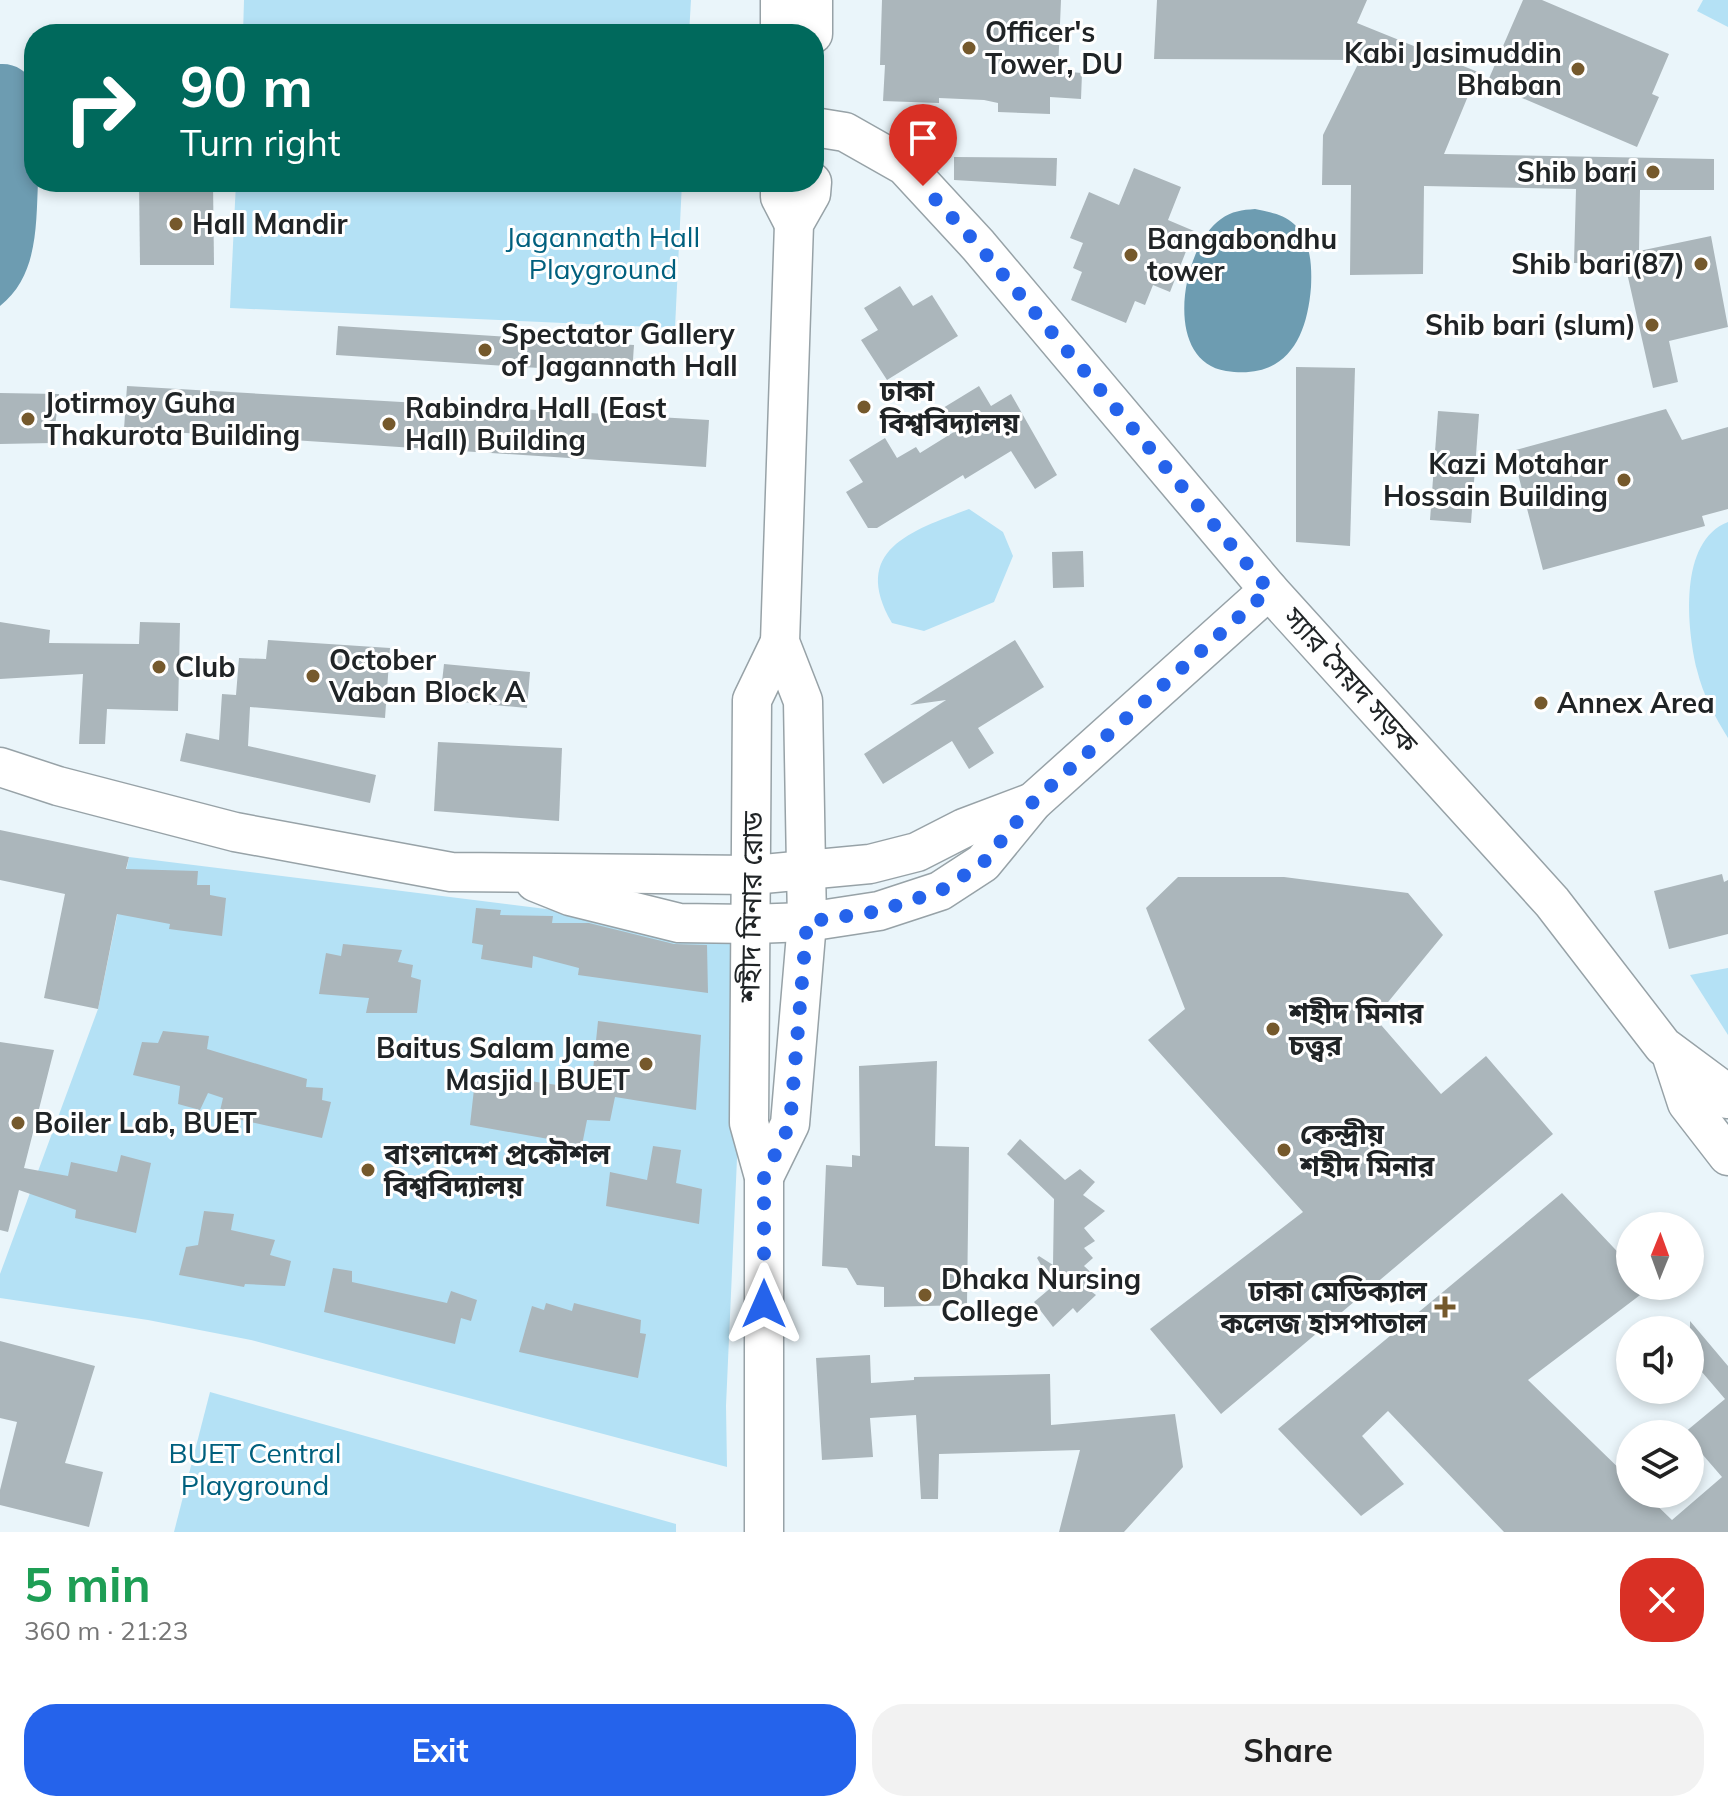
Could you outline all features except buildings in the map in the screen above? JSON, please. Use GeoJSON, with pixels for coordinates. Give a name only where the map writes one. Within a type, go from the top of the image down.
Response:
{"type":"FeatureCollection","features":[{"type":"Feature","properties":{"kind":"main road"},"geometry":{"type":"LineString","coordinates":[[780,0],[780,24]]}},
{"type":"Feature","properties":{"kind":"main road"},"geometry":{"type":"LineString","coordinates":[[813,0],[813,24]]}},
{"type":"Feature","properties":{"kind":"main road","name":"স্যার সৈয়দ সড়ক"},"geometry":{"type":"LineString","coordinates":[[824,129],[845,132],[905,166],[978,245],[1269,590],[1552,902],[1671,1054],[1715,1093],[1724,1143]]}},
{"type":"Feature","properties":{"kind":"main road","name":"শহীদ মিনার রোড"},"geometry":{"type":"LineString","coordinates":[[780,192],[794,224]]}},
{"type":"Feature","properties":{"kind":"main road","name":"শহীদ মিনার রোড"},"geometry":{"type":"LineString","coordinates":[[764,1177],[790,1124],[807,922],[803,701],[780,642],[794,224],[811,192]]}},
{"type":"Feature","properties":{"kind":"main road"},"geometry":{"type":"LineString","coordinates":[[513,874],[570,896],[679,923],[807,922],[879,911],[940,891],[983,863],[1033,802],[1269,590]]}},
{"type":"Feature","properties":{"kind":"main road","name":"শহীদ মিনার রোড"},"geometry":{"type":"LineString","coordinates":[[764,1532],[764,1177],[749,1123],[752,700],[780,642]]}},
{"type":"Feature","properties":{"kind":"main road"},"geometry":{"type":"LineString","coordinates":[[0,767],[58,786],[235,832],[451,872],[753,875],[870,864],[917,852],[964,828],[1033,802]]}},
{"type":"Feature","properties":{"kind":"green space"},"geometry":{"type":"Polygon","coordinates":[[[244,0],[691,0],[690,24],[243,24],[244,0]]]}},
{"type":"Feature","properties":{"kind":"green space"},"geometry":{"type":"Polygon","coordinates":[[[1703,0],[1728,0],[1728,27],[1697,11],[1703,0]]]}},
{"type":"Feature","properties":{"kind":"green space","name":"Jagannath Hall Playground"},"geometry":{"type":"Polygon","coordinates":[[[236,192],[682,192],[675,328],[230,308],[236,192]]]}},
{"type":"Feature","properties":{"kind":"green space"},"geometry":{"type":"Polygon","coordinates":[[[969,509],[1003,532],[1013,556],[994,602],[924,631],[892,623],[881,598],[878,577],[883,561],[893,547],[908,535],[969,509]]]}},
{"type":"Feature","properties":{"kind":"green space"},"geometry":{"type":"Polygon","coordinates":[[[1728,522],[1728,738],[1710,706],[1700,679],[1693,653],[1689,610],[1694,566],[1701,547],[1712,532],[1728,522]]]}},
{"type":"Feature","properties":{"kind":"green space","name":"বাংলাদেশ প্রকৌশল বিশ্ববিদ্যালয়"},"geometry":{"type":"Polygon","coordinates":[[[129,857],[747,934],[726,1406],[727,1467],[251,1340],[148,1320],[0,1298],[0,1274],[98,1009],[129,857]]]}},
{"type":"Feature","properties":{"kind":"green space"},"geometry":{"type":"Polygon","coordinates":[[[1728,968],[1728,1035],[1690,975],[1728,968]]]}},
{"type":"Feature","properties":{"kind":"green space","name":"BUET Central Playground"},"geometry":{"type":"Polygon","coordinates":[[[210,1392],[676,1524],[676,1532],[174,1532],[210,1392]]]}},
{"type":"Feature","properties":{"kind":"shaded area"},"geometry":{"type":"Polygon","coordinates":[[[0,64],[11,65],[24,72],[24,192],[37,192],[35,233],[28,265],[22,280],[0,306],[0,64]]]}},
{"type":"Feature","properties":{"kind":"shaded area"},"geometry":{"type":"Polygon","coordinates":[[[1255,209],[1285,218],[1300,230],[1309,254],[1309,306],[1298,339],[1290,352],[1278,362],[1247,372],[1226,371],[1206,363],[1192,347],[1184,301],[1188,276],[1207,233],[1221,219],[1237,211],[1255,209]]]}},
{"type":"Feature","properties":{"kind":"place","name":"Officer's Tower, DU"},"geometry":{"type":"Point","coordinates":[969,48]}},
{"type":"Feature","properties":{"kind":"place","name":"Kabi Jasimuddin Bhaban"},"geometry":{"type":"Point","coordinates":[1578,69]}},
{"type":"Feature","properties":{"kind":"place","name":"Shib bari"},"geometry":{"type":"Point","coordinates":[1653,172]}},
{"type":"Feature","properties":{"kind":"place","name":"Hall Mandir"},"geometry":{"type":"Point","coordinates":[176,224]}},
{"type":"Feature","properties":{"kind":"place","name":"Bangabondhu tower"},"geometry":{"type":"Point","coordinates":[1131,255]}},
{"type":"Feature","properties":{"kind":"place","name":"Shib bari(87)"},"geometry":{"type":"Point","coordinates":[1701,264]}},
{"type":"Feature","properties":{"kind":"place","name":"Shib bari (slum)"},"geometry":{"type":"Point","coordinates":[1652,325]}},
{"type":"Feature","properties":{"kind":"place","name":"Spectator Gallery of Jagannath Hall"},"geometry":{"type":"Point","coordinates":[485,350]}},
{"type":"Feature","properties":{"kind":"place","name":"ঢাকা বিশ্ববিদ্যালয়"},"geometry":{"type":"Point","coordinates":[864,407]}},
{"type":"Feature","properties":{"kind":"place","name":"Jotirmoy Guha Thakurota Building"},"geometry":{"type":"Point","coordinates":[28,419]}},
{"type":"Feature","properties":{"kind":"place","name":"Rabindra Hall (East Hall) Building"},"geometry":{"type":"Point","coordinates":[389,424]}},
{"type":"Feature","properties":{"kind":"place","name":"Kazi Motahar Hossain Building"},"geometry":{"type":"Point","coordinates":[1624,480]}},
{"type":"Feature","properties":{"kind":"place","name":"Club"},"geometry":{"type":"Point","coordinates":[159,667]}},
{"type":"Feature","properties":{"kind":"place","name":"October Vaban Block A"},"geometry":{"type":"Point","coordinates":[313,676]}},
{"type":"Feature","properties":{"kind":"place","name":"Annex Area"},"geometry":{"type":"Point","coordinates":[1541,703]}},
{"type":"Feature","properties":{"kind":"place","name":"শহীদ মিনার চত্ত্বর"},"geometry":{"type":"Point","coordinates":[1273,1029]}},
{"type":"Feature","properties":{"kind":"place","name":"Baitus Salam Jame Masjid | BUET"},"geometry":{"type":"Point","coordinates":[646,1064]}},
{"type":"Feature","properties":{"kind":"place","name":"Boiler Lab, BUET"},"geometry":{"type":"Point","coordinates":[18,1123]}},
{"type":"Feature","properties":{"kind":"place","name":"কেন্দ্রীয় শহীদ মিনার"},"geometry":{"type":"Point","coordinates":[1284,1150]}},
{"type":"Feature","properties":{"kind":"place","name":"বাংলাদেশ প্রকৌশল বিশ্ববিদ্যালয়"},"geometry":{"type":"Point","coordinates":[368,1170]}},
{"type":"Feature","properties":{"kind":"place","name":"Dhaka Nursing College"},"geometry":{"type":"Point","coordinates":[925,1295]}},
{"type":"Feature","properties":{"kind":"place","name":"ঢাকা মেডিক্যাল কলেজ হাসপাতাল"},"geometry":{"type":"Point","coordinates":[1445,1307]}},
{"type":"Feature","properties":{"kind":"route"},"geometry":{"type":"LineString","coordinates":[[764,1304],[764,1177],[790,1124],[807,922],[879,911],[940,891],[983,863],[1033,802],[1269,590],[978,245],[923,186]]}}]}
